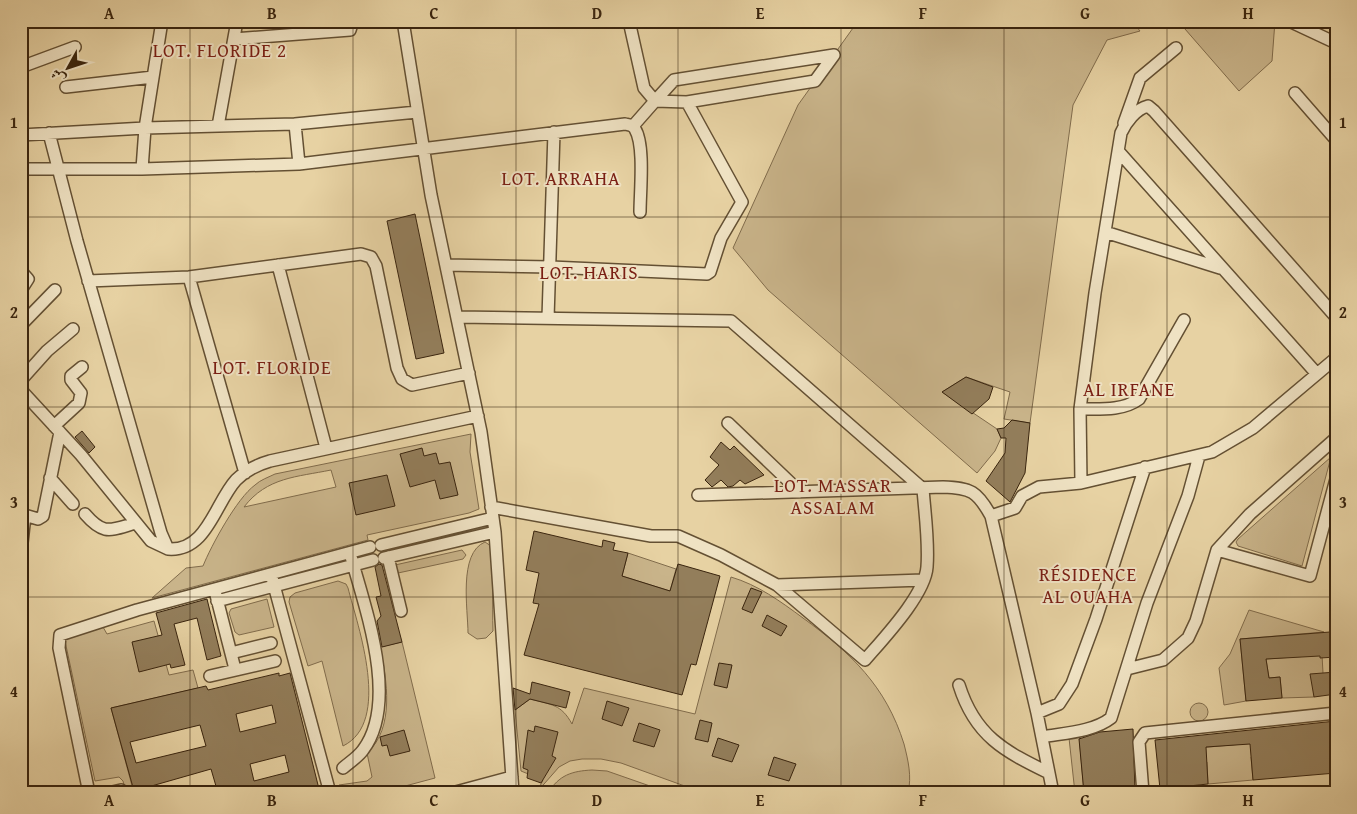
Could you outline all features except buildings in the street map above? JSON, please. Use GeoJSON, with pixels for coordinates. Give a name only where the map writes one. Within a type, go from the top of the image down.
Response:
{"type":"FeatureCollection","features":[{"type":"Feature","properties":{"kind":"street"},"geometry":{"type":"LineString","coordinates":[[142,169],[145,128],[162,21]]}},
{"type":"Feature","properties":{"kind":"street"},"geometry":{"type":"LineString","coordinates":[[218,126],[237,21]]}},
{"type":"Feature","properties":{"kind":"street"},"geometry":{"type":"LineString","coordinates":[[234,39],[350,30],[353,21]]}},
{"type":"Feature","properties":{"kind":"street"},"geometry":{"type":"LineString","coordinates":[[403,21],[423,150],[478,416],[495,532],[512,792]]}},
{"type":"Feature","properties":{"kind":"street"},"geometry":{"type":"LineString","coordinates":[[629,21],[644,88],[655,101],[687,102],[815,81],[834,55],[674,80],[655,101],[633,126]]}},
{"type":"Feature","properties":{"kind":"street"},"geometry":{"type":"LineString","coordinates":[[1289,21],[1336,43]]}},
{"type":"Feature","properties":{"kind":"street"},"geometry":{"type":"LineString","coordinates":[[21,67],[75,47]]}},
{"type":"Feature","properties":{"kind":"street"},"geometry":{"type":"LineString","coordinates":[[1081,483],[1080,409],[1105,232],[1123,127],[1140,78],[1176,48]]}},
{"type":"Feature","properties":{"kind":"street"},"geometry":{"type":"LineString","coordinates":[[66,87],[153,77]]}},
{"type":"Feature","properties":{"kind":"street"},"geometry":{"type":"LineString","coordinates":[[1295,93],[1336,140]]}},
{"type":"Feature","properties":{"kind":"street"},"geometry":{"type":"LineString","coordinates":[[446,265],[551,267],[704,275],[710,272],[722,238],[742,202],[687,102]]}},
{"type":"Feature","properties":{"kind":"street"},"geometry":{"type":"LineString","coordinates":[[1123,127],[1137,112],[1148,106],[1336,317]]}},
{"type":"Feature","properties":{"kind":"street"},"geometry":{"type":"LineString","coordinates":[[21,134],[295,124],[417,112]]}},
{"type":"Feature","properties":{"kind":"street"},"geometry":{"type":"LineString","coordinates":[[295,124],[299,164]]}},
{"type":"Feature","properties":{"kind":"street"},"geometry":{"type":"LineString","coordinates":[[21,169],[142,169],[299,164],[423,150],[554,132],[625,124],[633,126]]}},
{"type":"Feature","properties":{"kind":"street"},"geometry":{"type":"LineString","coordinates":[[633,126],[640,142],[640,212]]}},
{"type":"Feature","properties":{"kind":"street"},"geometry":{"type":"LineString","coordinates":[[548,318],[554,132]]}},
{"type":"Feature","properties":{"kind":"street"},"geometry":{"type":"LineString","coordinates":[[49,133],[88,281],[161,533],[168,549]]}},
{"type":"Feature","properties":{"kind":"street"},"geometry":{"type":"LineString","coordinates":[[1119,152],[1317,374]]}},
{"type":"Feature","properties":{"kind":"street"},"geometry":{"type":"LineString","coordinates":[[1105,232],[1222,268]]}},
{"type":"Feature","properties":{"kind":"street"},"geometry":{"type":"LineString","coordinates":[[88,281],[189,277],[361,254],[371,257],[376,266],[397,368],[402,379],[412,385],[469,373]]}},
{"type":"Feature","properties":{"kind":"street"},"geometry":{"type":"LineString","coordinates":[[278,265],[326,448]]}},
{"type":"Feature","properties":{"kind":"street"},"geometry":{"type":"LineString","coordinates":[[21,271],[28,279],[21,290]]}},
{"type":"Feature","properties":{"kind":"street"},"geometry":{"type":"LineString","coordinates":[[189,277],[244,473]]}},
{"type":"Feature","properties":{"kind":"street"},"geometry":{"type":"LineString","coordinates":[[21,325],[54,290]]}},
{"type":"Feature","properties":{"kind":"street"},"geometry":{"type":"LineString","coordinates":[[89,793],[59,648],[60,636],[137,610],[214,588],[376,546],[492,513],[652,536],[678,536],[721,555],[777,584],[865,660],[894,628],[923,580],[927,569],[923,490],[731,320],[457,317]]}},
{"type":"Feature","properties":{"kind":"street"},"geometry":{"type":"LineString","coordinates":[[1080,409],[1120,408],[1131,405],[1139,399],[1184,320]]}},
{"type":"Feature","properties":{"kind":"street"},"geometry":{"type":"LineString","coordinates":[[21,380],[47,351],[73,329]]}},
{"type":"Feature","properties":{"kind":"street"},"geometry":{"type":"LineString","coordinates":[[991,516],[1015,508],[1022,496],[1039,487],[1081,483],[1198,456],[1231,443],[1253,428],[1336,358]]}},
{"type":"Feature","properties":{"kind":"street"},"geometry":{"type":"LineString","coordinates":[[21,552],[23,515],[42,517],[57,429],[79,403],[81,393],[71,380],[71,376],[82,367]]}},
{"type":"Feature","properties":{"kind":"street"},"geometry":{"type":"LineString","coordinates":[[21,390],[57,429],[151,542],[168,549],[180,550],[196,540],[235,481],[251,467],[326,448],[478,416]]}},
{"type":"Feature","properties":{"kind":"street"},"geometry":{"type":"LineString","coordinates":[[728,423],[800,492]]}},
{"type":"Feature","properties":{"kind":"street"},"geometry":{"type":"LineString","coordinates":[[1127,670],[1163,660],[1188,638],[1196,621],[1217,550],[1250,514],[1336,438]]}},
{"type":"Feature","properties":{"kind":"street"},"geometry":{"type":"LineString","coordinates":[[1042,737],[1104,724],[1111,718],[1148,603],[1188,496],[1198,456]]}},
{"type":"Feature","properties":{"kind":"street"},"geometry":{"type":"LineString","coordinates":[[1037,713],[1060,704],[1072,684],[1096,619],[1145,467]]}},
{"type":"Feature","properties":{"kind":"street"},"geometry":{"type":"LineString","coordinates":[[50,478],[73,504]]}},
{"type":"Feature","properties":{"kind":"street"},"geometry":{"type":"LineString","coordinates":[[1217,550],[1310,576],[1336,479]]}},
{"type":"Feature","properties":{"kind":"street"},"geometry":{"type":"LineString","coordinates":[[698,495],[923,490],[943,487],[968,490],[976,494],[991,516],[1054,793]]}},
{"type":"Feature","properties":{"kind":"street"},"geometry":{"type":"LineString","coordinates":[[85,514],[97,528],[104,530],[136,523]]}},
{"type":"Feature","properties":{"kind":"street"},"geometry":{"type":"LineString","coordinates":[[217,601],[353,565],[495,532]]}},
{"type":"Feature","properties":{"kind":"street"},"geometry":{"type":"LineString","coordinates":[[343,768],[357,757],[368,742],[374,729],[378,698],[375,655],[350,553]]}},
{"type":"Feature","properties":{"kind":"street"},"geometry":{"type":"LineString","coordinates":[[382,558],[401,611]]}},
{"type":"Feature","properties":{"kind":"street"},"geometry":{"type":"LineString","coordinates":[[271,574],[330,793]]}},
{"type":"Feature","properties":{"kind":"street"},"geometry":{"type":"LineString","coordinates":[[777,584],[923,580]]}},
{"type":"Feature","properties":{"kind":"street"},"geometry":{"type":"LineString","coordinates":[[214,588],[235,669]]}},
{"type":"Feature","properties":{"kind":"street"},"geometry":{"type":"LineString","coordinates":[[231,653],[271,643]]}},
{"type":"Feature","properties":{"kind":"street"},"geometry":{"type":"LineString","coordinates":[[210,676],[275,661]]}},
{"type":"Feature","properties":{"kind":"street"},"geometry":{"type":"LineString","coordinates":[[960,685],[966,706],[981,729],[1013,756],[1049,773]]}},
{"type":"Feature","properties":{"kind":"street"},"geometry":{"type":"LineString","coordinates":[[1143,793],[1139,742],[1145,733],[1336,713]]}},
{"type":"Feature","properties":{"kind":"street"},"geometry":{"type":"LineString","coordinates":[[452,793],[512,777]]}},
{"type":"Feature","properties":{"kind":"street"},"geometry":{"type":"LineString","coordinates":[[108,793],[121,790]]}},
{"type":"Feature","properties":{"kind":"shaded area"},"geometry":{"type":"Polygon","coordinates":[[[858,21],[1132,21],[1140,31],[1107,40],[1073,105],[1030,423],[1004,419],[1010,392],[966,377],[942,392],[997,429],[1001,438],[995,451],[977,473],[768,290],[733,248],[798,105],[858,21]]]}},
{"type":"Feature","properties":{"kind":"shaded area"},"geometry":{"type":"Polygon","coordinates":[[[1178,21],[1275,21],[1272,61],[1239,91],[1178,21]]]}},
{"type":"Feature","properties":{"kind":"shaded area"},"geometry":{"type":"Polygon","coordinates":[[[471,434],[470,452],[479,509],[469,513],[367,535],[368,540],[152,598],[186,568],[203,566],[218,535],[240,500],[257,483],[275,474],[471,434]],[[331,470],[295,477],[273,484],[253,497],[244,507],[336,487],[331,470]]]}},
{"type":"Feature","properties":{"kind":"shaded area"},"geometry":{"type":"Polygon","coordinates":[[[1331,457],[1302,566],[1238,546],[1236,542],[1238,539],[1331,457]]]}},
{"type":"Feature","properties":{"kind":"shaded area"},"geometry":{"type":"Polygon","coordinates":[[[485,542],[491,546],[493,631],[486,638],[477,639],[468,633],[466,583],[471,558],[477,548],[485,542]]]}},
{"type":"Feature","properties":{"kind":"shaded area"},"geometry":{"type":"Polygon","coordinates":[[[462,550],[466,555],[463,559],[398,573],[395,565],[462,550]]]}},
{"type":"Feature","properties":{"kind":"shaded area"},"geometry":{"type":"Polygon","coordinates":[[[628,553],[676,569],[670,591],[622,576],[628,553]]]}},
{"type":"Feature","properties":{"kind":"shaded area"},"geometry":{"type":"Polygon","coordinates":[[[731,577],[760,589],[786,606],[836,644],[865,672],[887,705],[904,744],[910,774],[908,793],[704,793],[621,763],[601,759],[570,761],[559,767],[537,792],[543,780],[521,771],[515,710],[530,699],[555,706],[564,712],[572,724],[584,688],[695,714],[731,577]]]}},
{"type":"Feature","properties":{"kind":"shaded area"},"geometry":{"type":"Polygon","coordinates":[[[338,581],[346,584],[348,588],[364,649],[369,696],[366,717],[358,734],[343,746],[322,661],[308,666],[289,602],[290,597],[295,593],[338,581]]]}},
{"type":"Feature","properties":{"kind":"shaded area"},"geometry":{"type":"Polygon","coordinates":[[[267,599],[274,627],[239,635],[235,632],[229,613],[231,609],[267,599]]]}},
{"type":"Feature","properties":{"kind":"shaded area"},"geometry":{"type":"Polygon","coordinates":[[[1249,610],[1324,632],[1240,639],[1246,701],[1224,705],[1219,668],[1230,654],[1249,610]]]}},
{"type":"Feature","properties":{"kind":"shaded area"},"geometry":{"type":"Polygon","coordinates":[[[154,621],[169,675],[193,670],[198,688],[111,708],[134,793],[126,793],[123,781],[119,777],[95,781],[65,641],[66,638],[103,627],[107,634],[154,621]]]}},
{"type":"Feature","properties":{"kind":"shaded area"},"geometry":{"type":"Polygon","coordinates":[[[402,642],[435,778],[379,793],[339,793],[337,787],[339,785],[367,781],[372,777],[367,753],[376,743],[382,731],[387,703],[385,674],[380,647],[402,642]]]}},
{"type":"Feature","properties":{"kind":"shaded area"},"geometry":{"type":"Polygon","coordinates":[[[1322,655],[1323,673],[1314,697],[1282,698],[1280,677],[1269,678],[1266,659],[1322,655]]]}},
{"type":"Feature","properties":{"kind":"shaded area"},"geometry":{"type":"Polygon","coordinates":[[[1199,703],[1205,706],[1208,712],[1205,718],[1199,721],[1193,718],[1190,712],[1193,706],[1199,703]]]}},
{"type":"Feature","properties":{"kind":"shaded area"},"geometry":{"type":"Polygon","coordinates":[[[1079,735],[1084,793],[1075,793],[1069,738],[1079,735]]]}},
{"type":"Feature","properties":{"kind":"shaded area"},"geometry":{"type":"Polygon","coordinates":[[[1266,742],[1274,754],[1251,757],[1253,780],[1208,784],[1207,762],[1186,749],[1266,742]]]}},
{"type":"Feature","properties":{"kind":"shaded area"},"geometry":{"type":"Polygon","coordinates":[[[578,771],[607,771],[670,793],[548,793],[561,778],[578,771]]]}},
{"type":"Feature","properties":{"kind":"district","name":"LOT. FLORIDE 2"},"geometry":{"type":"Point","coordinates":[220,50]}},
{"type":"Feature","properties":{"kind":"district","name":"LOT. ARRAHA"},"geometry":{"type":"Point","coordinates":[561,178]}},
{"type":"Feature","properties":{"kind":"district","name":"LOT. HARIS"},"geometry":{"type":"Point","coordinates":[589,272]}},
{"type":"Feature","properties":{"kind":"district","name":"LOT. FLORIDE"},"geometry":{"type":"Point","coordinates":[272,367]}},
{"type":"Feature","properties":{"kind":"district","name":"AL IRFANE"},"geometry":{"type":"Point","coordinates":[1129,389]}},
{"type":"Feature","properties":{"kind":"district","name":"LOT. MASSAR ASSALAM"},"geometry":{"type":"Point","coordinates":[833,496]}},
{"type":"Feature","properties":{"kind":"district","name":"RÉSIDENCE AL OUAHA"},"geometry":{"type":"Point","coordinates":[1088,585]}}]}
